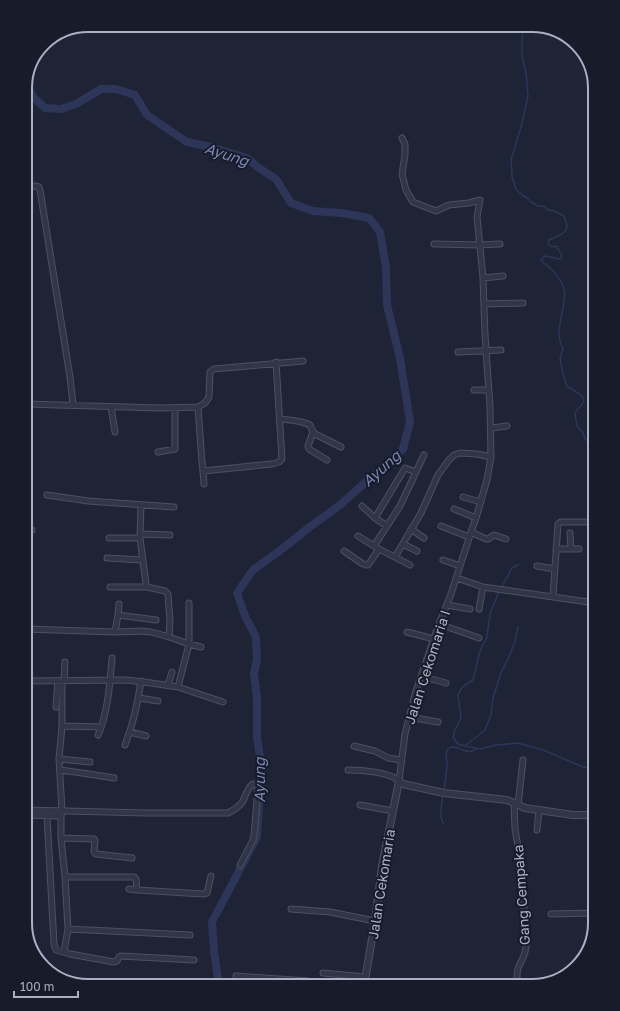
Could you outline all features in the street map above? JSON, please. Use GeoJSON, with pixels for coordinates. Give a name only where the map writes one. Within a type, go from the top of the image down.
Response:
{"type":"FeatureCollection","features":[{"type":"Feature","properties":{"kind":"street","name":"Jalan Cekomaria I"},"geometry":{"type":"LineString","coordinates":[[399,781],[404,741],[415,694],[439,624],[457,578],[481,502],[491,457],[491,428],[483,278],[477,217],[480,200],[448,205],[436,211],[413,202],[406,190],[402,174],[405,144],[402,138]]}},
{"type":"Feature","properties":{"kind":"street"},"geometry":{"type":"LineString","coordinates":[[32,186],[39,187],[40,190],[70,377],[73,406]]}},
{"type":"Feature","properties":{"kind":"street"},"geometry":{"type":"LineString","coordinates":[[434,244],[500,244]]}},
{"type":"Feature","properties":{"kind":"street"},"geometry":{"type":"LineString","coordinates":[[483,278],[503,276]]}},
{"type":"Feature","properties":{"kind":"street"},"geometry":{"type":"LineString","coordinates":[[484,304],[523,303]]}},
{"type":"Feature","properties":{"kind":"street"},"geometry":{"type":"LineString","coordinates":[[458,352],[501,350]]}},
{"type":"Feature","properties":{"kind":"street"},"geometry":{"type":"LineString","coordinates":[[32,404],[111,407],[198,407],[205,403],[209,397],[210,372],[214,369],[276,362],[303,361]]}},
{"type":"Feature","properties":{"kind":"street"},"geometry":{"type":"LineString","coordinates":[[203,471],[272,464],[279,462],[282,459],[276,362]]}},
{"type":"Feature","properties":{"kind":"street"},"geometry":{"type":"LineString","coordinates":[[474,390],[489,390]]}},
{"type":"Feature","properties":{"kind":"street"},"geometry":{"type":"LineString","coordinates":[[111,407],[115,432]]}},
{"type":"Feature","properties":{"kind":"street"},"geometry":{"type":"LineString","coordinates":[[198,407],[204,484]]}},
{"type":"Feature","properties":{"kind":"street"},"geometry":{"type":"LineString","coordinates":[[158,452],[176,448],[175,408]]}},
{"type":"Feature","properties":{"kind":"street"},"geometry":{"type":"LineString","coordinates":[[280,419],[299,421],[310,425],[315,434],[342,447]]}},
{"type":"Feature","properties":{"kind":"street"},"geometry":{"type":"LineString","coordinates":[[491,428],[507,426]]}},
{"type":"Feature","properties":{"kind":"street"},"geometry":{"type":"LineString","coordinates":[[313,432],[308,446],[309,449],[327,460]]}},
{"type":"Feature","properties":{"kind":"street"},"geometry":{"type":"LineString","coordinates":[[395,557],[421,513],[438,475],[454,455],[460,452],[491,457]]}},
{"type":"Feature","properties":{"kind":"street"},"geometry":{"type":"LineString","coordinates":[[344,551],[363,564],[368,565],[387,526],[400,506],[424,455]]}},
{"type":"Feature","properties":{"kind":"street"},"geometry":{"type":"LineString","coordinates":[[375,518],[405,468],[416,472]]}},
{"type":"Feature","properties":{"kind":"street"},"geometry":{"type":"LineString","coordinates":[[47,495],[88,501],[174,507]]}},
{"type":"Feature","properties":{"kind":"street"},"geometry":{"type":"LineString","coordinates":[[463,497],[481,502]]}},
{"type":"Feature","properties":{"kind":"street"},"geometry":{"type":"LineString","coordinates":[[141,505],[140,536],[142,560],[147,586]]}},
{"type":"Feature","properties":{"kind":"street"},"geometry":{"type":"LineString","coordinates":[[362,506],[375,518],[387,526]]}},
{"type":"Feature","properties":{"kind":"street"},"geometry":{"type":"LineString","coordinates":[[454,509],[476,518]]}},
{"type":"Feature","properties":{"kind":"street"},"geometry":{"type":"LineString","coordinates":[[553,596],[559,523],[585,522]]}},
{"type":"Feature","properties":{"kind":"street"},"geometry":{"type":"LineString","coordinates":[[441,526],[486,539],[494,535],[506,540]]}},
{"type":"Feature","properties":{"kind":"street"},"geometry":{"type":"LineString","coordinates":[[411,530],[424,538]]}},
{"type":"Feature","properties":{"kind":"street"},"geometry":{"type":"LineString","coordinates":[[570,533],[571,549]]}},
{"type":"Feature","properties":{"kind":"street"},"geometry":{"type":"LineString","coordinates":[[109,538],[170,535]]}},
{"type":"Feature","properties":{"kind":"street"},"geometry":{"type":"LineString","coordinates":[[358,536],[410,565]]}},
{"type":"Feature","properties":{"kind":"street"},"geometry":{"type":"LineString","coordinates":[[403,544],[417,552]]}},
{"type":"Feature","properties":{"kind":"street"},"geometry":{"type":"LineString","coordinates":[[556,549],[579,549]]}},
{"type":"Feature","properties":{"kind":"street"},"geometry":{"type":"LineString","coordinates":[[107,558],[142,560]]}},
{"type":"Feature","properties":{"kind":"street"},"geometry":{"type":"LineString","coordinates":[[442,560],[460,566]]}},
{"type":"Feature","properties":{"kind":"street"},"geometry":{"type":"LineString","coordinates":[[537,566],[555,569]]}},
{"type":"Feature","properties":{"kind":"street"},"geometry":{"type":"LineString","coordinates":[[457,578],[483,587],[588,601]]}},
{"type":"Feature","properties":{"kind":"street"},"geometry":{"type":"LineString","coordinates":[[110,587],[147,586],[165,591],[168,594],[170,621],[169,637]]}},
{"type":"Feature","properties":{"kind":"street"},"geometry":{"type":"LineString","coordinates":[[479,609],[483,587]]}},
{"type":"Feature","properties":{"kind":"street"},"geometry":{"type":"LineString","coordinates":[[178,687],[189,644],[190,603]]}},
{"type":"Feature","properties":{"kind":"street"},"geometry":{"type":"LineString","coordinates":[[115,632],[119,604]]}},
{"type":"Feature","properties":{"kind":"street"},"geometry":{"type":"LineString","coordinates":[[447,605],[470,609]]}},
{"type":"Feature","properties":{"kind":"street"},"geometry":{"type":"LineString","coordinates":[[118,615],[156,620]]}},
{"type":"Feature","properties":{"kind":"street"},"geometry":{"type":"LineString","coordinates":[[439,624],[479,638]]}},
{"type":"Feature","properties":{"kind":"street"},"geometry":{"type":"LineString","coordinates":[[32,629],[115,632],[142,631],[151,632],[201,647]]}},
{"type":"Feature","properties":{"kind":"street"},"geometry":{"type":"LineString","coordinates":[[407,632],[434,639]]}},
{"type":"Feature","properties":{"kind":"street"},"geometry":{"type":"LineString","coordinates":[[98,735],[110,681],[112,658]]}},
{"type":"Feature","properties":{"kind":"street"},"geometry":{"type":"LineString","coordinates":[[56,706],[65,662]]}},
{"type":"Feature","properties":{"kind":"street"},"geometry":{"type":"LineString","coordinates":[[168,685],[172,672]]}},
{"type":"Feature","properties":{"kind":"street"},"geometry":{"type":"LineString","coordinates":[[421,676],[446,683]]}},
{"type":"Feature","properties":{"kind":"street"},"geometry":{"type":"LineString","coordinates":[[32,681],[141,681],[178,687],[223,702]]}},
{"type":"Feature","properties":{"kind":"street"},"geometry":{"type":"LineString","coordinates":[[61,681],[62,726],[59,759],[62,813],[61,838],[68,929],[64,952]]}},
{"type":"Feature","properties":{"kind":"street"},"geometry":{"type":"LineString","coordinates":[[125,745],[130,732],[141,681]]}},
{"type":"Feature","properties":{"kind":"street"},"geometry":{"type":"LineString","coordinates":[[138,698],[158,701]]}},
{"type":"Feature","properties":{"kind":"street"},"geometry":{"type":"LineString","coordinates":[[409,717],[438,722]]}},
{"type":"Feature","properties":{"kind":"street"},"geometry":{"type":"LineString","coordinates":[[62,726],[101,727]]}},
{"type":"Feature","properties":{"kind":"street"},"geometry":{"type":"LineString","coordinates":[[130,732],[146,736]]}},
{"type":"Feature","properties":{"kind":"street"},"geometry":{"type":"LineString","coordinates":[[354,746],[375,751],[388,758],[401,760]]}},
{"type":"Feature","properties":{"kind":"street"},"geometry":{"type":"LineString","coordinates":[[59,759],[90,762]]}},
{"type":"Feature","properties":{"kind":"street","name":"Gang Cempaka"},"geometry":{"type":"LineString","coordinates":[[517,979],[518,967],[526,954],[522,870],[515,829],[516,804],[523,760]]}},
{"type":"Feature","properties":{"kind":"street"},"geometry":{"type":"LineString","coordinates":[[60,770],[82,772],[114,778]]}},
{"type":"Feature","properties":{"kind":"street"},"geometry":{"type":"LineString","coordinates":[[348,770],[371,772],[395,778],[403,784],[442,792],[510,801],[525,808],[573,815],[588,815]]}},
{"type":"Feature","properties":{"kind":"street","name":"Jalan Cekomaria"},"geometry":{"type":"LineString","coordinates":[[365,977],[375,921],[382,866],[399,781]]}},
{"type":"Feature","properties":{"kind":"street"},"geometry":{"type":"LineString","coordinates":[[32,811],[62,813],[228,813],[239,806],[249,787],[253,784],[257,785],[258,789],[253,840],[240,866]]}},
{"type":"Feature","properties":{"kind":"street"},"geometry":{"type":"LineString","coordinates":[[360,805],[393,811]]}},
{"type":"Feature","properties":{"kind":"street"},"geometry":{"type":"LineString","coordinates":[[537,830],[539,810]]}},
{"type":"Feature","properties":{"kind":"street"},"geometry":{"type":"LineString","coordinates":[[32,815],[47,816],[62,813]]}},
{"type":"Feature","properties":{"kind":"street"},"geometry":{"type":"LineString","coordinates":[[47,816],[54,944],[56,950],[114,962],[121,956],[194,960]]}},
{"type":"Feature","properties":{"kind":"street"},"geometry":{"type":"LineString","coordinates":[[61,838],[94,839],[94,852],[96,854],[132,858]]}},
{"type":"Feature","properties":{"kind":"street"},"geometry":{"type":"LineString","coordinates":[[129,890],[205,894],[207,893],[212,876]]}},
{"type":"Feature","properties":{"kind":"street"},"geometry":{"type":"LineString","coordinates":[[65,877],[134,877],[136,879],[137,890]]}},
{"type":"Feature","properties":{"kind":"street"},"geometry":{"type":"LineString","coordinates":[[292,909],[337,913],[375,921]]}},
{"type":"Feature","properties":{"kind":"street"},"geometry":{"type":"LineString","coordinates":[[551,914],[588,913]]}},
{"type":"Feature","properties":{"kind":"street"},"geometry":{"type":"LineString","coordinates":[[68,929],[190,935]]}},
{"type":"Feature","properties":{"kind":"street"},"geometry":{"type":"LineString","coordinates":[[324,973],[365,977]]}},
{"type":"Feature","properties":{"kind":"street"},"geometry":{"type":"LineString","coordinates":[[236,976],[279,979]]}},
{"type":"Feature","properties":{"kind":"waterway"},"geometry":{"type":"LineString","coordinates":[[523,32],[522,56],[526,73],[528,96],[511,160],[512,177],[516,189],[523,196],[538,206],[544,206],[548,210],[564,216],[567,225],[566,230],[562,234],[549,240],[548,244],[552,247],[556,246],[562,256],[560,259],[545,256],[541,260],[554,272],[564,289],[565,296],[559,334],[563,348],[560,359],[567,386],[581,395],[584,400],[575,413],[577,426],[588,441]]}},
{"type":"Feature","properties":{"kind":"waterway","name":"Ayung"},"geometry":{"type":"LineString","coordinates":[[32,95],[45,108],[61,109],[76,104],[101,89],[116,89],[135,95],[147,115],[187,142],[211,147],[247,158],[276,179],[291,203],[313,211],[341,213],[369,218],[380,232],[386,267],[387,305],[400,358],[410,422],[403,449],[340,505],[253,570],[237,593],[245,616],[256,637],[257,660],[254,673],[257,698],[257,736],[262,772],[257,837],[212,922],[218,979]]}},
{"type":"Feature","properties":{"kind":"waterway"},"geometry":{"type":"LineString","coordinates":[[501,588],[512,568],[518,565]]}},
{"type":"Feature","properties":{"kind":"waterway"},"geometry":{"type":"LineString","coordinates":[[499,591],[490,614],[487,637],[480,651],[473,680],[465,685],[458,695],[461,718],[453,737],[458,744],[480,749],[496,745],[518,743],[543,750],[588,768]]}},
{"type":"Feature","properties":{"kind":"waterway"},"geometry":{"type":"LineString","coordinates":[[465,746],[485,730],[491,715],[493,698],[501,673],[515,641],[518,627]]}},
{"type":"Feature","properties":{"kind":"waterway"},"geometry":{"type":"LineString","coordinates":[[444,791],[447,766],[446,756],[448,749],[455,747],[469,752],[476,749]]}},
{"type":"Feature","properties":{"kind":"waterway"},"geometry":{"type":"LineString","coordinates":[[443,794],[441,817],[444,824]]}}]}
